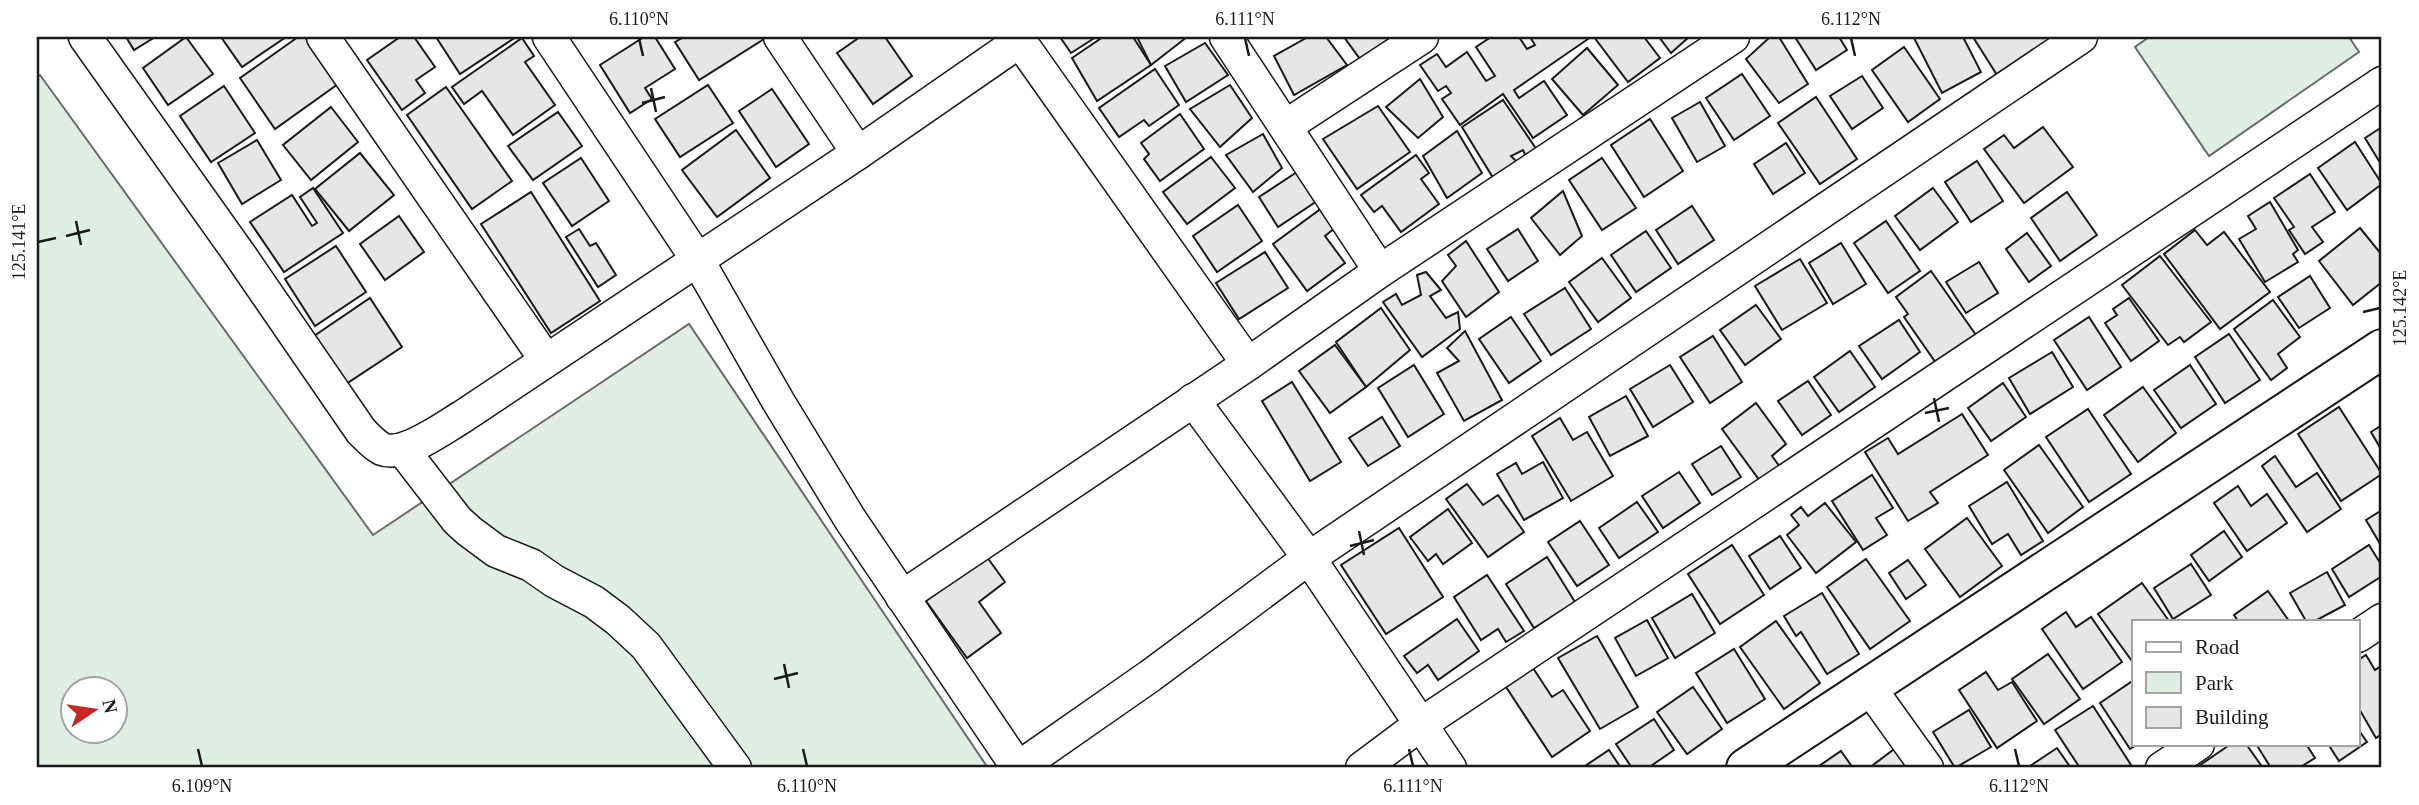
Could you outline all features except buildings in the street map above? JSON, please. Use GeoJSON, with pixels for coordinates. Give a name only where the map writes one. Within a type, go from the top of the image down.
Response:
{"type":"FeatureCollection","features":[{"type":"Feature","properties":{"kind":"street"},"geometry":{"type":"LineString","coordinates":[[85,37],[362,431],[383,450],[403,450],[462,417],[858,153],[1019,39],[1248,364]]}},
{"type":"Feature","properties":{"kind":"street"},"geometry":{"type":"LineString","coordinates":[[323,37],[546,360]]}},
{"type":"Feature","properties":{"kind":"street"},"geometry":{"type":"LineString","coordinates":[[549,37],[697,259],[849,519],[1018,768],[1150,676],[1309,558],[2081,37]]}},
{"type":"Feature","properties":{"kind":"street"},"geometry":{"type":"LineString","coordinates":[[780,37],[858,153]]}},
{"type":"Feature","properties":{"kind":"street"},"geometry":{"type":"LineString","coordinates":[[1226,37],[1380,271]]}},
{"type":"Feature","properties":{"kind":"street"},"geometry":{"type":"LineString","coordinates":[[1286,126],[1422,37]]}},
{"type":"Feature","properties":{"kind":"street"},"geometry":{"type":"LineString","coordinates":[[902,597],[1248,364],[1380,271],[1733,37]]}},
{"type":"Feature","properties":{"kind":"street"},"geometry":{"type":"LineString","coordinates":[[1362,768],[1422,724],[2382,83]]}},
{"type":"Feature","properties":{"kind":"street"},"geometry":{"type":"LineString","coordinates":[[1746,768],[2382,349]]}},
{"type":"Feature","properties":{"kind":"street"},"geometry":{"type":"LineString","coordinates":[[1193,400],[1309,558],[1450,768]]}},
{"type":"Feature","properties":{"kind":"street"},"geometry":{"type":"LineString","coordinates":[[403,450],[457,520],[469,531],[496,551],[531,565],[554,581],[594,601],[646,646],[735,768]]}},
{"type":"Feature","properties":{"kind":"street"},"geometry":{"type":"LineString","coordinates":[[2360,635],[2382,620]]}},
{"type":"Feature","properties":{"kind":"street"},"geometry":{"type":"LineString","coordinates":[[1869,687],[1927,768]]}},
{"type":"Feature","properties":{"kind":"street"},"geometry":{"type":"LineString","coordinates":[[2162,768],[2195,746]]}},
{"type":"Feature","properties":{"kind":"green space"},"geometry":{"type":"Polygon","coordinates":[[[2149,37],[2349,37],[2359,52],[2209,156],[2135,47],[2149,37]]]}},
{"type":"Feature","properties":{"kind":"green space"},"geometry":{"type":"Polygon","coordinates":[[[40,75],[373,535],[689,324],[988,768],[37,768],[37,77],[40,75]]]}}]}
